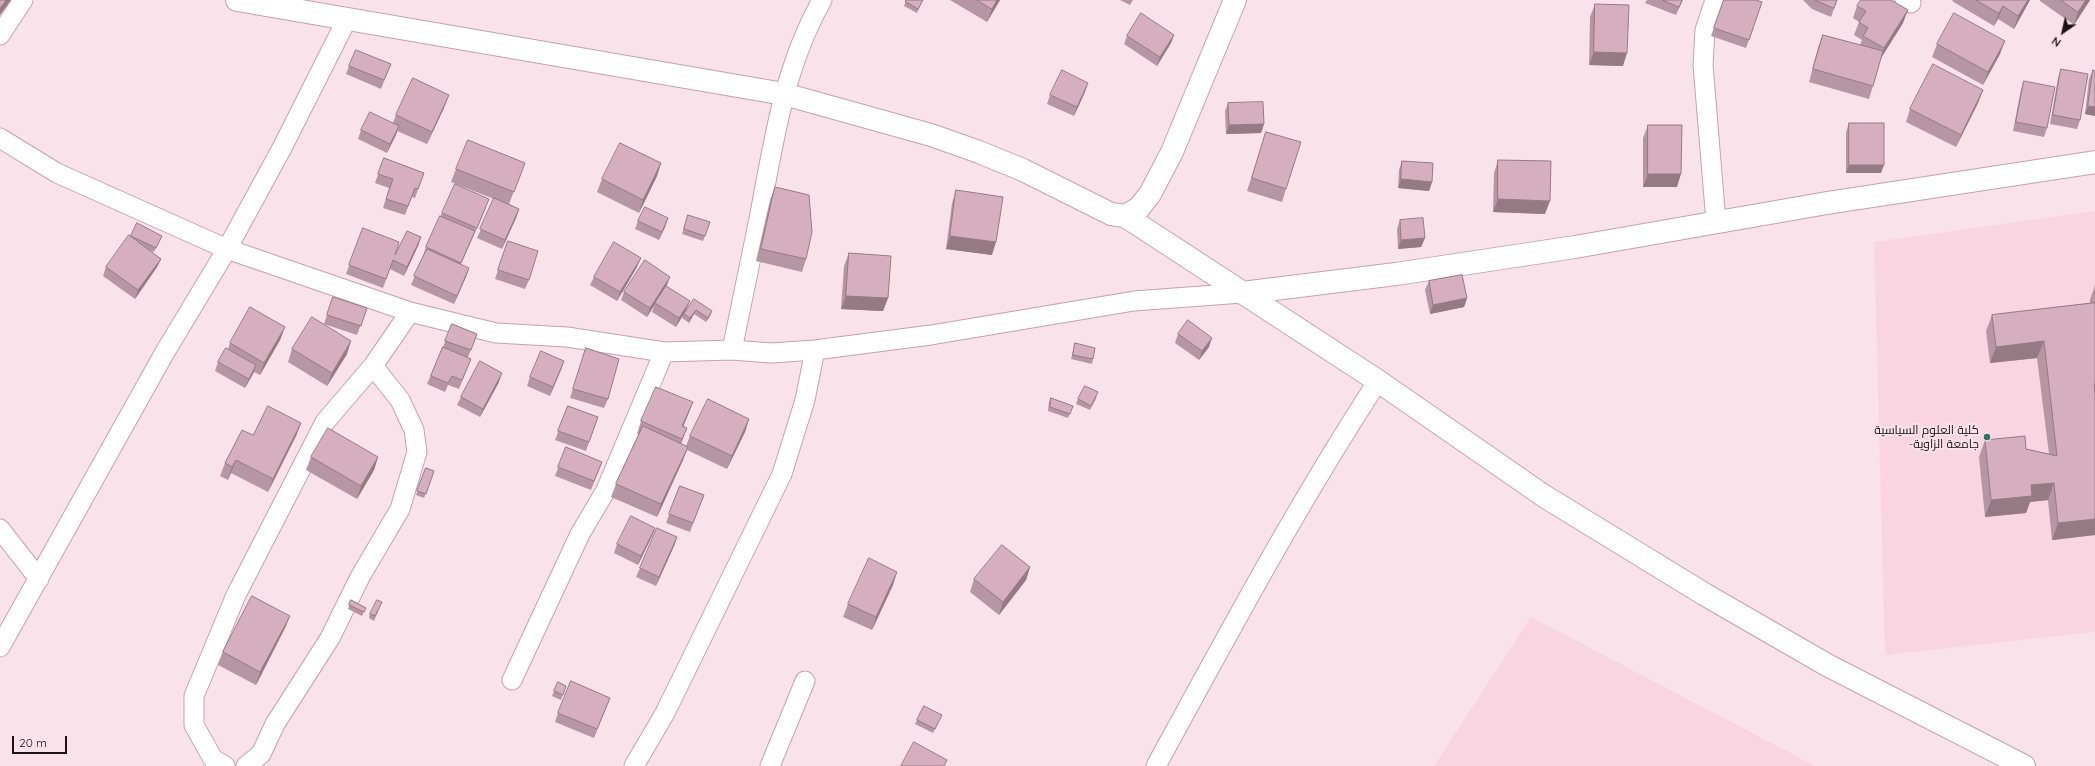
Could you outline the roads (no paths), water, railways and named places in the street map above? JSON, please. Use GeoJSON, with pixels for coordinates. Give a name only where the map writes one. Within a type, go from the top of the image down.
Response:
{"type":"FeatureCollection","features":[{"type":"Feature","properties":{"kind":"street"},"geometry":{"type":"LineString","coordinates":[[0,35],[23,0]]}},
{"type":"Feature","properties":{"kind":"street"},"geometry":{"type":"LineString","coordinates":[[237,0],[784,94],[931,135],[1023,170],[1111,214],[1125,216],[1378,381],[1544,496],[1704,594],[1827,665],[2024,766]]}},
{"type":"Feature","properties":{"kind":"street"},"geometry":{"type":"LineString","coordinates":[[732,350],[784,94],[793,63],[808,25],[822,0]]}},
{"type":"Feature","properties":{"kind":"street"},"geometry":{"type":"LineString","coordinates":[[1125,216],[1139,208],[1150,194],[1172,152],[1235,0]]}},
{"type":"Feature","properties":{"kind":"street"},"geometry":{"type":"LineString","coordinates":[[1715,0],[1705,30],[1703,65],[1716,222]]}},
{"type":"Feature","properties":{"kind":"street"},"geometry":{"type":"LineString","coordinates":[[0,647],[165,352],[227,249],[282,148],[348,20]]}},
{"type":"Feature","properties":{"kind":"street"},"geometry":{"type":"LineString","coordinates":[[0,138],[57,173],[227,249],[410,312],[496,332],[567,337],[664,352],[732,350],[771,353],[815,350],[931,335],[1134,301],[1242,293],[1396,274],[1575,247],[1827,203],[2095,162]]}},
{"type":"Feature","properties":{"kind":"street"},"geometry":{"type":"LineString","coordinates":[[225,766],[213,759],[194,725],[194,696],[236,595],[325,422],[373,366],[410,312]]}},
{"type":"Feature","properties":{"kind":"street"},"geometry":{"type":"LineString","coordinates":[[634,766],[665,713],[782,474],[805,400],[815,350]]}},
{"type":"Feature","properties":{"kind":"street"},"geometry":{"type":"LineString","coordinates":[[512,680],[580,534],[606,490],[664,352]]}},
{"type":"Feature","properties":{"kind":"street"},"geometry":{"type":"LineString","coordinates":[[246,766],[260,754],[275,724],[330,638],[360,577],[400,509],[417,452],[414,430],[400,400],[373,366]]}},
{"type":"Feature","properties":{"kind":"street"},"geometry":{"type":"LineString","coordinates":[[1156,766],[1214,658],[1288,528],[1378,381]]}},
{"type":"Feature","properties":{"kind":"street"},"geometry":{"type":"LineString","coordinates":[[0,529],[39,579]]}},
{"type":"Feature","properties":{"kind":"street"},"geometry":{"type":"LineString","coordinates":[[770,766],[805,681]]}},
{"type":"Feature","properties":{"kind":"place","name":"كلية العلوم السياسية -جامعة الزاوية"},"geometry":{"type":"Point","coordinates":[1987,437]}}]}
